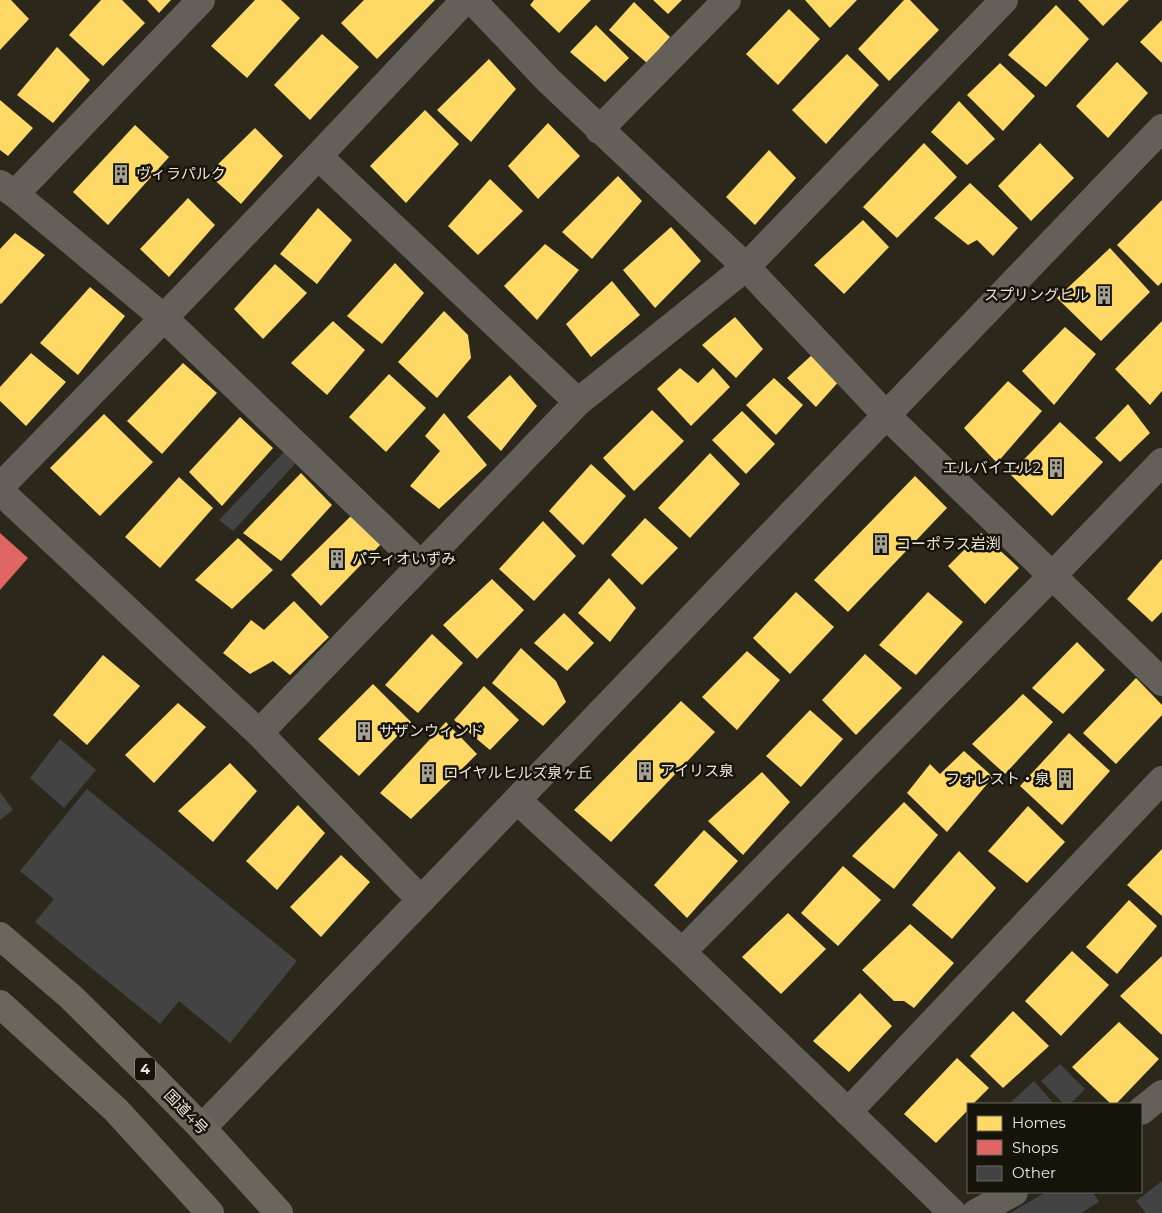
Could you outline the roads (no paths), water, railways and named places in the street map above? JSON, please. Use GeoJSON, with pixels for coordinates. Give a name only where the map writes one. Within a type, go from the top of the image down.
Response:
{"type":"FeatureCollection","features":[{"type":"Feature","properties":{"kind":"highway","name":"国道4号"},"geometry":{"type":"LineString","coordinates":[[0,936],[71,997],[202,1128],[279,1213]]}},
{"type":"Feature","properties":{"kind":"highway"},"geometry":{"type":"LineString","coordinates":[[0,1004],[116,1110],[210,1213]]}},
{"type":"Feature","properties":{"kind":"street"},"geometry":{"type":"LineString","coordinates":[[201,0],[7,189],[164,319],[421,565]]}},
{"type":"Feature","properties":{"kind":"street"},"geometry":{"type":"LineString","coordinates":[[0,487],[319,157],[465,0]]}},
{"type":"Feature","properties":{"kind":"street"},"geometry":{"type":"LineString","coordinates":[[472,0],[548,80],[599,130],[746,267],[886,415],[1162,682]]}},
{"type":"Feature","properties":{"kind":"street"},"geometry":{"type":"LineString","coordinates":[[599,130],[727,0]]}},
{"type":"Feature","properties":{"kind":"street"},"geometry":{"type":"LineString","coordinates":[[259,733],[578,402],[746,267],[1004,0]]}},
{"type":"Feature","properties":{"kind":"street"},"geometry":{"type":"LineString","coordinates":[[202,1128],[1162,128]]}},
{"type":"Feature","properties":{"kind":"street"},"geometry":{"type":"LineString","coordinates":[[319,157],[578,402]]}},
{"type":"Feature","properties":{"kind":"street"},"geometry":{"type":"LineString","coordinates":[[682,952],[1162,462]]}},
{"type":"Feature","properties":{"kind":"street"},"geometry":{"type":"LineString","coordinates":[[0,491],[259,733],[421,900]]}},
{"type":"Feature","properties":{"kind":"street"},"geometry":{"type":"LineString","coordinates":[[848,1112],[1162,780]]}},
{"type":"Feature","properties":{"kind":"street"},"geometry":{"type":"LineString","coordinates":[[517,800],[682,952],[953,1213]]}},
{"type":"Feature","properties":{"kind":"street"},"geometry":{"type":"LineString","coordinates":[[1142,1110],[1162,1094]]}},
{"type":"Feature","properties":{"kind":"street"},"geometry":{"type":"LineString","coordinates":[[976,1213],[1012,1193]]}},
{"type":"Feature","properties":{"kind":"place","name":"ヴィラパルク"},"geometry":{"type":"Point","coordinates":[121,174]}},
{"type":"Feature","properties":{"kind":"place","name":"スプリングヒル"},"geometry":{"type":"Point","coordinates":[1104,295]}},
{"type":"Feature","properties":{"kind":"place","name":"エルバイエル2"},"geometry":{"type":"Point","coordinates":[1056,468]}},
{"type":"Feature","properties":{"kind":"place","name":"コーポラス岩渕"},"geometry":{"type":"Point","coordinates":[881,544]}},
{"type":"Feature","properties":{"kind":"place","name":"パティオいずみ"},"geometry":{"type":"Point","coordinates":[337,559]}},
{"type":"Feature","properties":{"kind":"place","name":"サザンウィンド"},"geometry":{"type":"Point","coordinates":[364,731]}},
{"type":"Feature","properties":{"kind":"place","name":"アイリス泉"},"geometry":{"type":"Point","coordinates":[645,771]}},
{"type":"Feature","properties":{"kind":"place","name":"ロイヤルヒルズ泉ヶ丘"},"geometry":{"type":"Point","coordinates":[428,773]}},
{"type":"Feature","properties":{"kind":"place","name":"フォレスト・泉"},"geometry":{"type":"Point","coordinates":[1065,779]}}]}
